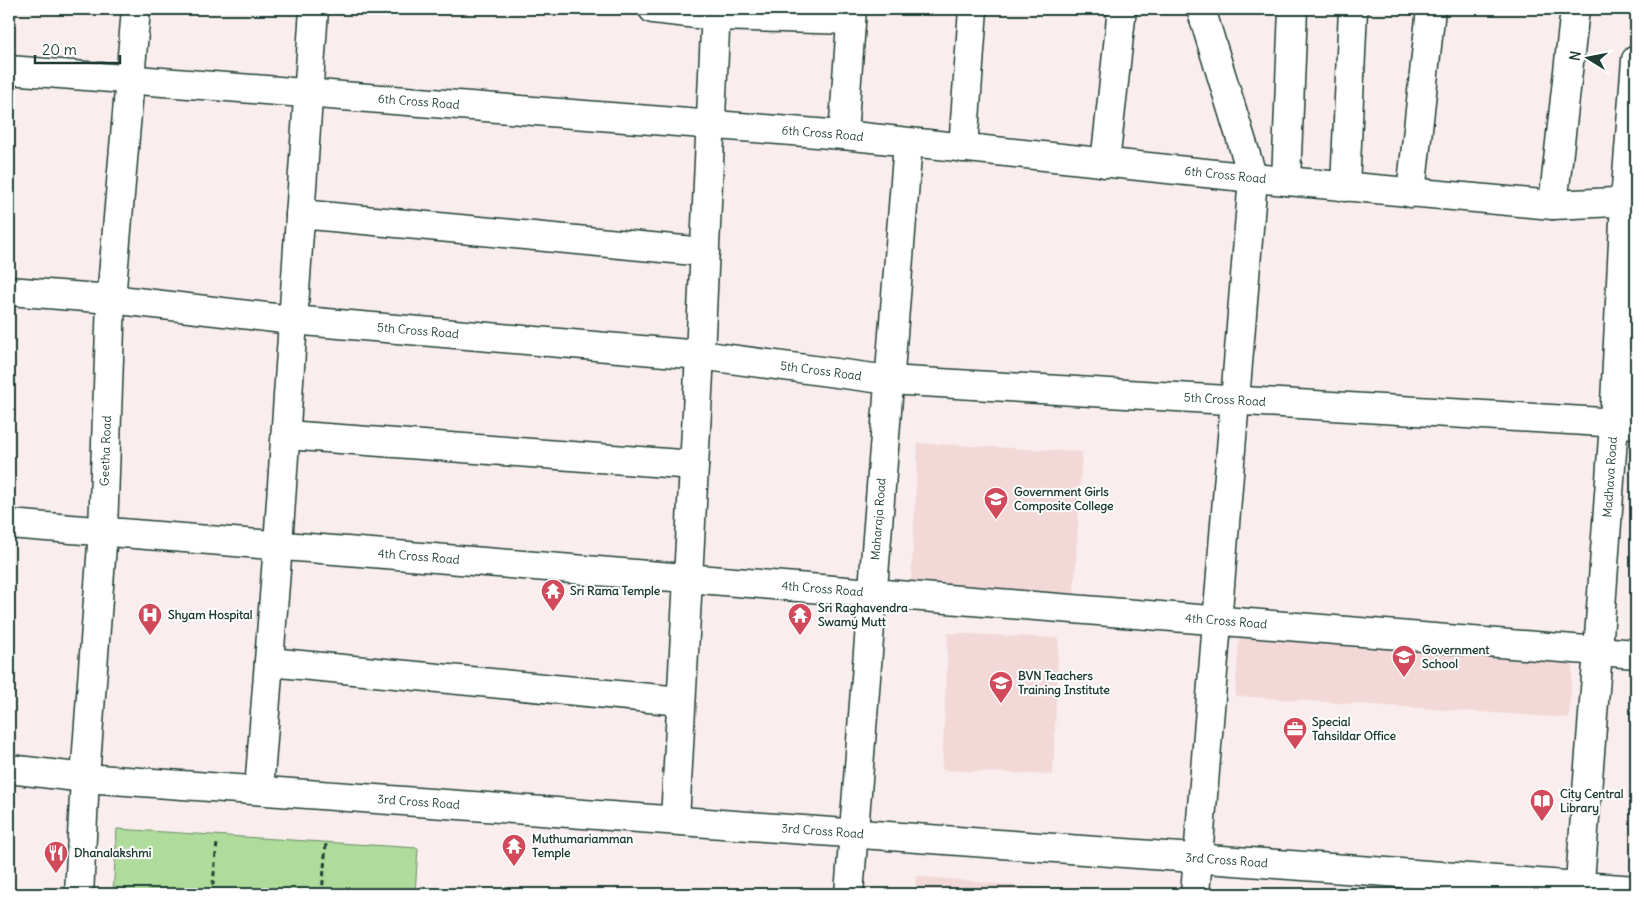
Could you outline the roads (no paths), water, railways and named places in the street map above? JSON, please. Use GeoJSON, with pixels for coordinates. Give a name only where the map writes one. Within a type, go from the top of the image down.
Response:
{"type":"FeatureCollection","features":[{"type":"Feature","properties":{"kind":"street","name":"Geetha Road"},"geometry":{"type":"LineString","coordinates":[[79,894],[85,778],[103,531],[111,299],[136,9]]}},
{"type":"Feature","properties":{"kind":"street"},"geometry":{"type":"LineString","coordinates":[[260,790],[314,9]]}},
{"type":"Feature","properties":{"kind":"street"},"geometry":{"type":"LineString","coordinates":[[653,9],[716,13],[852,14],[844,135]]}},
{"type":"Feature","properties":{"kind":"street"},"geometry":{"type":"LineString","coordinates":[[963,148],[973,9]]}},
{"type":"Feature","properties":{"kind":"street"},"geometry":{"type":"LineString","coordinates":[[1105,162],[1122,9]]}},
{"type":"Feature","properties":{"kind":"street"},"geometry":{"type":"LineString","coordinates":[[1195,894],[1252,178],[1200,9]]}},
{"type":"Feature","properties":{"kind":"street"},"geometry":{"type":"LineString","coordinates":[[1286,181],[1293,9]]}},
{"type":"Feature","properties":{"kind":"street"},"geometry":{"type":"LineString","coordinates":[[1345,186],[1353,9]]}},
{"type":"Feature","properties":{"kind":"street"},"geometry":{"type":"LineString","coordinates":[[1411,193],[1431,9]]}},
{"type":"Feature","properties":{"kind":"street"},"geometry":{"type":"LineString","coordinates":[[1552,206],[1575,9]]}},
{"type":"Feature","properties":{"kind":"street"},"geometry":{"type":"LineString","coordinates":[[674,820],[700,355],[716,13]]}},
{"type":"Feature","properties":{"kind":"street","name":"Madhava Road"},"geometry":{"type":"LineString","coordinates":[[1579,890],[1598,651],[1625,423],[1636,60]]}},
{"type":"Feature","properties":{"kind":"street","name":"6th Cross Road"},"geometry":{"type":"LineString","coordinates":[[9,70],[844,135],[1252,178],[1552,206],[1631,201]]}},
{"type":"Feature","properties":{"kind":"street","name":"Maharaja Road"},"geometry":{"type":"LineString","coordinates":[[849,894],[908,143]]}},
{"type":"Feature","properties":{"kind":"street"},"geometry":{"type":"LineString","coordinates":[[300,214],[705,252]]}},
{"type":"Feature","properties":{"kind":"street","name":"5th Cross Road"},"geometry":{"type":"LineString","coordinates":[[9,291],[111,299],[292,320],[700,355],[889,380],[1625,423]]}},
{"type":"Feature","properties":{"kind":"street"},"geometry":{"type":"LineString","coordinates":[[286,434],[694,466]]}},
{"type":"Feature","properties":{"kind":"street","name":"4th Cross Road"},"geometry":{"type":"LineString","coordinates":[[9,524],[1636,654]]}},
{"type":"Feature","properties":{"kind":"street"},"geometry":{"type":"LineString","coordinates":[[269,662],[681,701]]}},
{"type":"Feature","properties":{"kind":"street","name":"3rd Cross Road"},"geometry":{"type":"LineString","coordinates":[[9,769],[85,778],[1198,858],[1579,890],[1636,890]]}},
{"type":"Feature","properties":{"kind":"place","name":"Government Girls Composite College"},"geometry":{"type":"Point","coordinates":[996,520]}},
{"type":"Feature","properties":{"kind":"place","name":"Sri Rama Temple"},"geometry":{"type":"Point","coordinates":[553,612]}},
{"type":"Feature","properties":{"kind":"place","name":"Shyam Hospital"},"geometry":{"type":"Point","coordinates":[150,636]}},
{"type":"Feature","properties":{"kind":"place","name":"Sri Raghavendra Swamy Mutt"},"geometry":{"type":"Point","coordinates":[800,636]}},
{"type":"Feature","properties":{"kind":"place","name":"Government School"},"geometry":{"type":"Point","coordinates":[1404,678]}},
{"type":"Feature","properties":{"kind":"place","name":"BVN Teachers Training Institute"},"geometry":{"type":"Point","coordinates":[1001,704]}},
{"type":"Feature","properties":{"kind":"place","name":"Special Tahsildar Office"},"geometry":{"type":"Point","coordinates":[1295,750]}},
{"type":"Feature","properties":{"kind":"place","name":"City Central Library"},"geometry":{"type":"Point","coordinates":[1542,822]}},
{"type":"Feature","properties":{"kind":"place","name":"Muthumariamman Temple"},"geometry":{"type":"Point","coordinates":[514,867]}},
{"type":"Feature","properties":{"kind":"place","name":"Dhanalakshmi"},"geometry":{"type":"Point","coordinates":[56,874]}}]}
